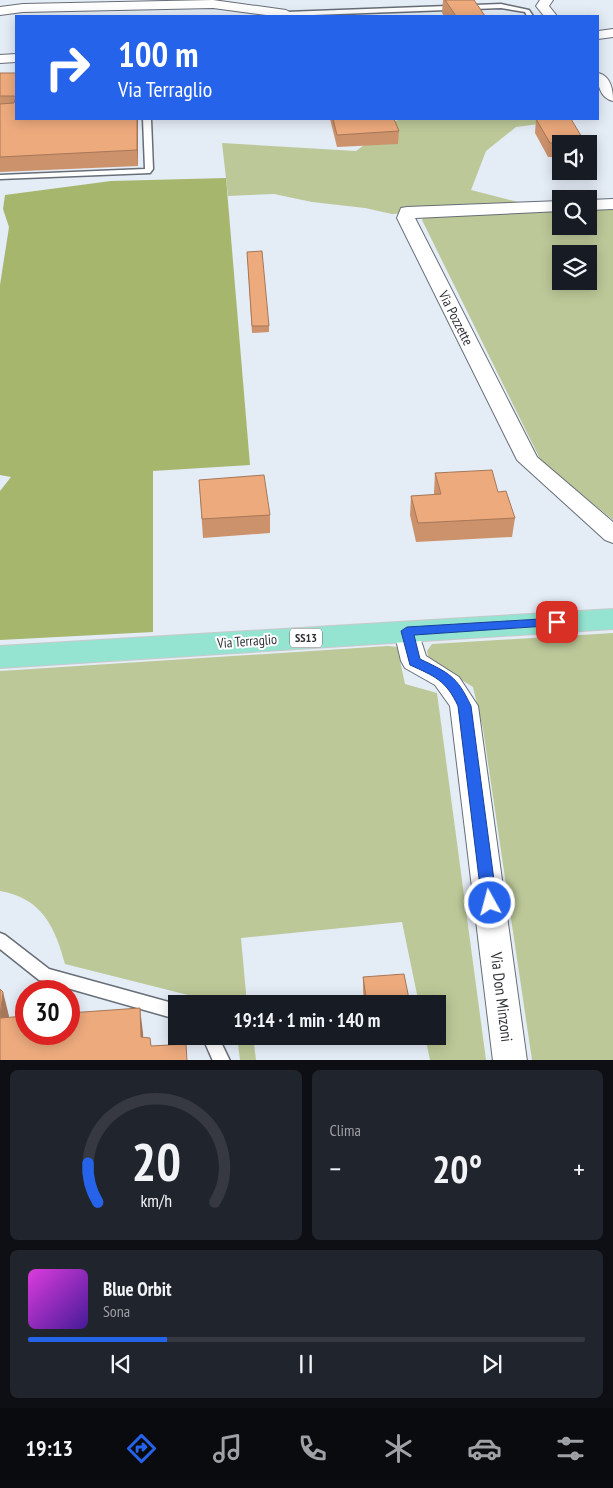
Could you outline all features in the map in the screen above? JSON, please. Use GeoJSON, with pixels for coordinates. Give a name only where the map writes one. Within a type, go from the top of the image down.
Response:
{"type":"FeatureCollection","features":[{"type":"Feature","properties":{"kind":"main road","name":"Via Terraglio"},"geometry":{"type":"LineString","coordinates":[[0,657],[613,618]]}},
{"type":"Feature","properties":{"kind":"street"},"geometry":{"type":"LineString","coordinates":[[547,0],[542,6],[549,15]]}},
{"type":"Feature","properties":{"kind":"street"},"geometry":{"type":"LineString","coordinates":[[0,10],[14,4],[44,9],[151,11],[220,4],[283,15]]}},
{"type":"Feature","properties":{"kind":"street"},"geometry":{"type":"LineString","coordinates":[[0,59],[15,58]]}},
{"type":"Feature","properties":{"kind":"street"},"geometry":{"type":"LineString","coordinates":[[599,78],[613,98]]}},
{"type":"Feature","properties":{"kind":"street"},"geometry":{"type":"LineString","coordinates":[[597,205],[613,204]]}},
{"type":"Feature","properties":{"kind":"street","name":"Via Pozzette"},"geometry":{"type":"LineString","coordinates":[[552,206],[407,212],[406,218],[528,460],[613,535]]}},
{"type":"Feature","properties":{"kind":"street","name":"Via Don Minzoni"},"geometry":{"type":"LineString","coordinates":[[407,631],[414,662],[445,676],[457,690],[464,706],[510,1060]]}},
{"type":"Feature","properties":{"kind":"lane"},"geometry":{"type":"LineString","coordinates":[[283,15],[501,6],[527,11],[529,15]]}},
{"type":"Feature","properties":{"kind":"lane"},"geometry":{"type":"LineString","coordinates":[[0,177],[147,171],[150,169],[147,120]]}},
{"type":"Feature","properties":{"kind":"lane"},"geometry":{"type":"LineString","coordinates":[[0,940],[45,975],[168,1007]]}},
{"type":"Feature","properties":{"kind":"lane"},"geometry":{"type":"LineString","coordinates":[[214,1045],[222,1060]]}},
{"type":"Feature","properties":{"kind":"green space"},"geometry":{"type":"Polygon","coordinates":[[[398,120],[568,120],[516,127],[486,151],[471,190],[534,206],[392,214],[365,208],[312,202],[274,194],[228,196],[222,143],[356,151],[398,120]]]}},
{"type":"Feature","properties":{"kind":"green space"},"geometry":{"type":"Polygon","coordinates":[[[226,178],[250,465],[153,471],[153,632],[0,640],[0,491],[11,477],[0,475],[0,285],[9,227],[3,209],[5,195],[111,181],[226,178]]]}},
{"type":"Feature","properties":{"kind":"green space"},"geometry":{"type":"Polygon","coordinates":[[[597,210],[613,210],[613,520],[541,461],[422,220],[424,217],[552,211],[552,235],[597,235],[597,210]]]}},
{"type":"Feature","properties":{"kind":"green space"},"geometry":{"type":"Polygon","coordinates":[[[613,633],[613,1060],[532,1060],[483,729],[473,687],[429,660],[427,651],[432,644],[613,633]]]}},
{"type":"Feature","properties":{"kind":"green space"},"geometry":{"type":"Polygon","coordinates":[[[388,646],[397,647],[405,684],[437,693],[486,1060],[430,1060],[427,1045],[446,1045],[446,995],[417,995],[402,922],[241,938],[246,995],[188,995],[65,964],[51,926],[36,907],[26,900],[0,891],[0,671],[388,646]]]}},
{"type":"Feature","properties":{"kind":"green space"},"geometry":{"type":"Polygon","coordinates":[[[238,1045],[254,1045],[256,1060],[240,1060],[238,1045]]]}},
{"type":"Feature","properties":{"kind":"building"},"geometry":{"type":"Polygon","coordinates":[[[445,0],[474,0],[484,15],[455,15],[445,0]]]}},
{"type":"Feature","properties":{"kind":"building"},"geometry":{"type":"Polygon","coordinates":[[[0,73],[15,73],[15,96],[0,96],[0,73]]]}},
{"type":"Feature","properties":{"kind":"building"},"geometry":{"type":"Polygon","coordinates":[[[15,100],[15,120],[137,120],[137,150],[0,157],[0,104],[14,103],[15,100]]]}},
{"type":"Feature","properties":{"kind":"building"},"geometry":{"type":"Polygon","coordinates":[[[333,120],[394,120],[399,131],[337,135],[333,120]]]}},
{"type":"Feature","properties":{"kind":"building"},"geometry":{"type":"Polygon","coordinates":[[[537,120],[572,120],[581,135],[552,135],[552,143],[550,143],[537,120]]]}},
{"type":"Feature","properties":{"kind":"building"},"geometry":{"type":"Polygon","coordinates":[[[262,251],[269,326],[252,326],[247,252],[262,251]]]}},
{"type":"Feature","properties":{"kind":"building"},"geometry":{"type":"Polygon","coordinates":[[[492,470],[498,492],[506,491],[515,518],[418,523],[411,496],[441,494],[435,473],[492,470]]]}},
{"type":"Feature","properties":{"kind":"building"},"geometry":{"type":"Polygon","coordinates":[[[264,475],[270,515],[202,519],[199,480],[264,475]]]}},
{"type":"Feature","properties":{"kind":"building"},"geometry":{"type":"Polygon","coordinates":[[[404,974],[408,995],[366,995],[363,977],[404,974]]]}},
{"type":"Feature","properties":{"kind":"building"},"geometry":{"type":"Polygon","coordinates":[[[0,989],[3,992],[0,1017],[0,989]]]}},
{"type":"Feature","properties":{"kind":"building"},"geometry":{"type":"Polygon","coordinates":[[[140,1008],[141,1037],[150,1038],[151,1046],[186,1045],[187,1060],[0,1060],[0,1018],[15,1017],[15,1045],[80,1045],[80,1012],[140,1008]]]}},
{"type":"Feature","properties":{"kind":"route"},"geometry":{"type":"LineString","coordinates":[[490,903],[464,706],[457,690],[445,676],[414,662],[407,631],[557,622]]}}]}
